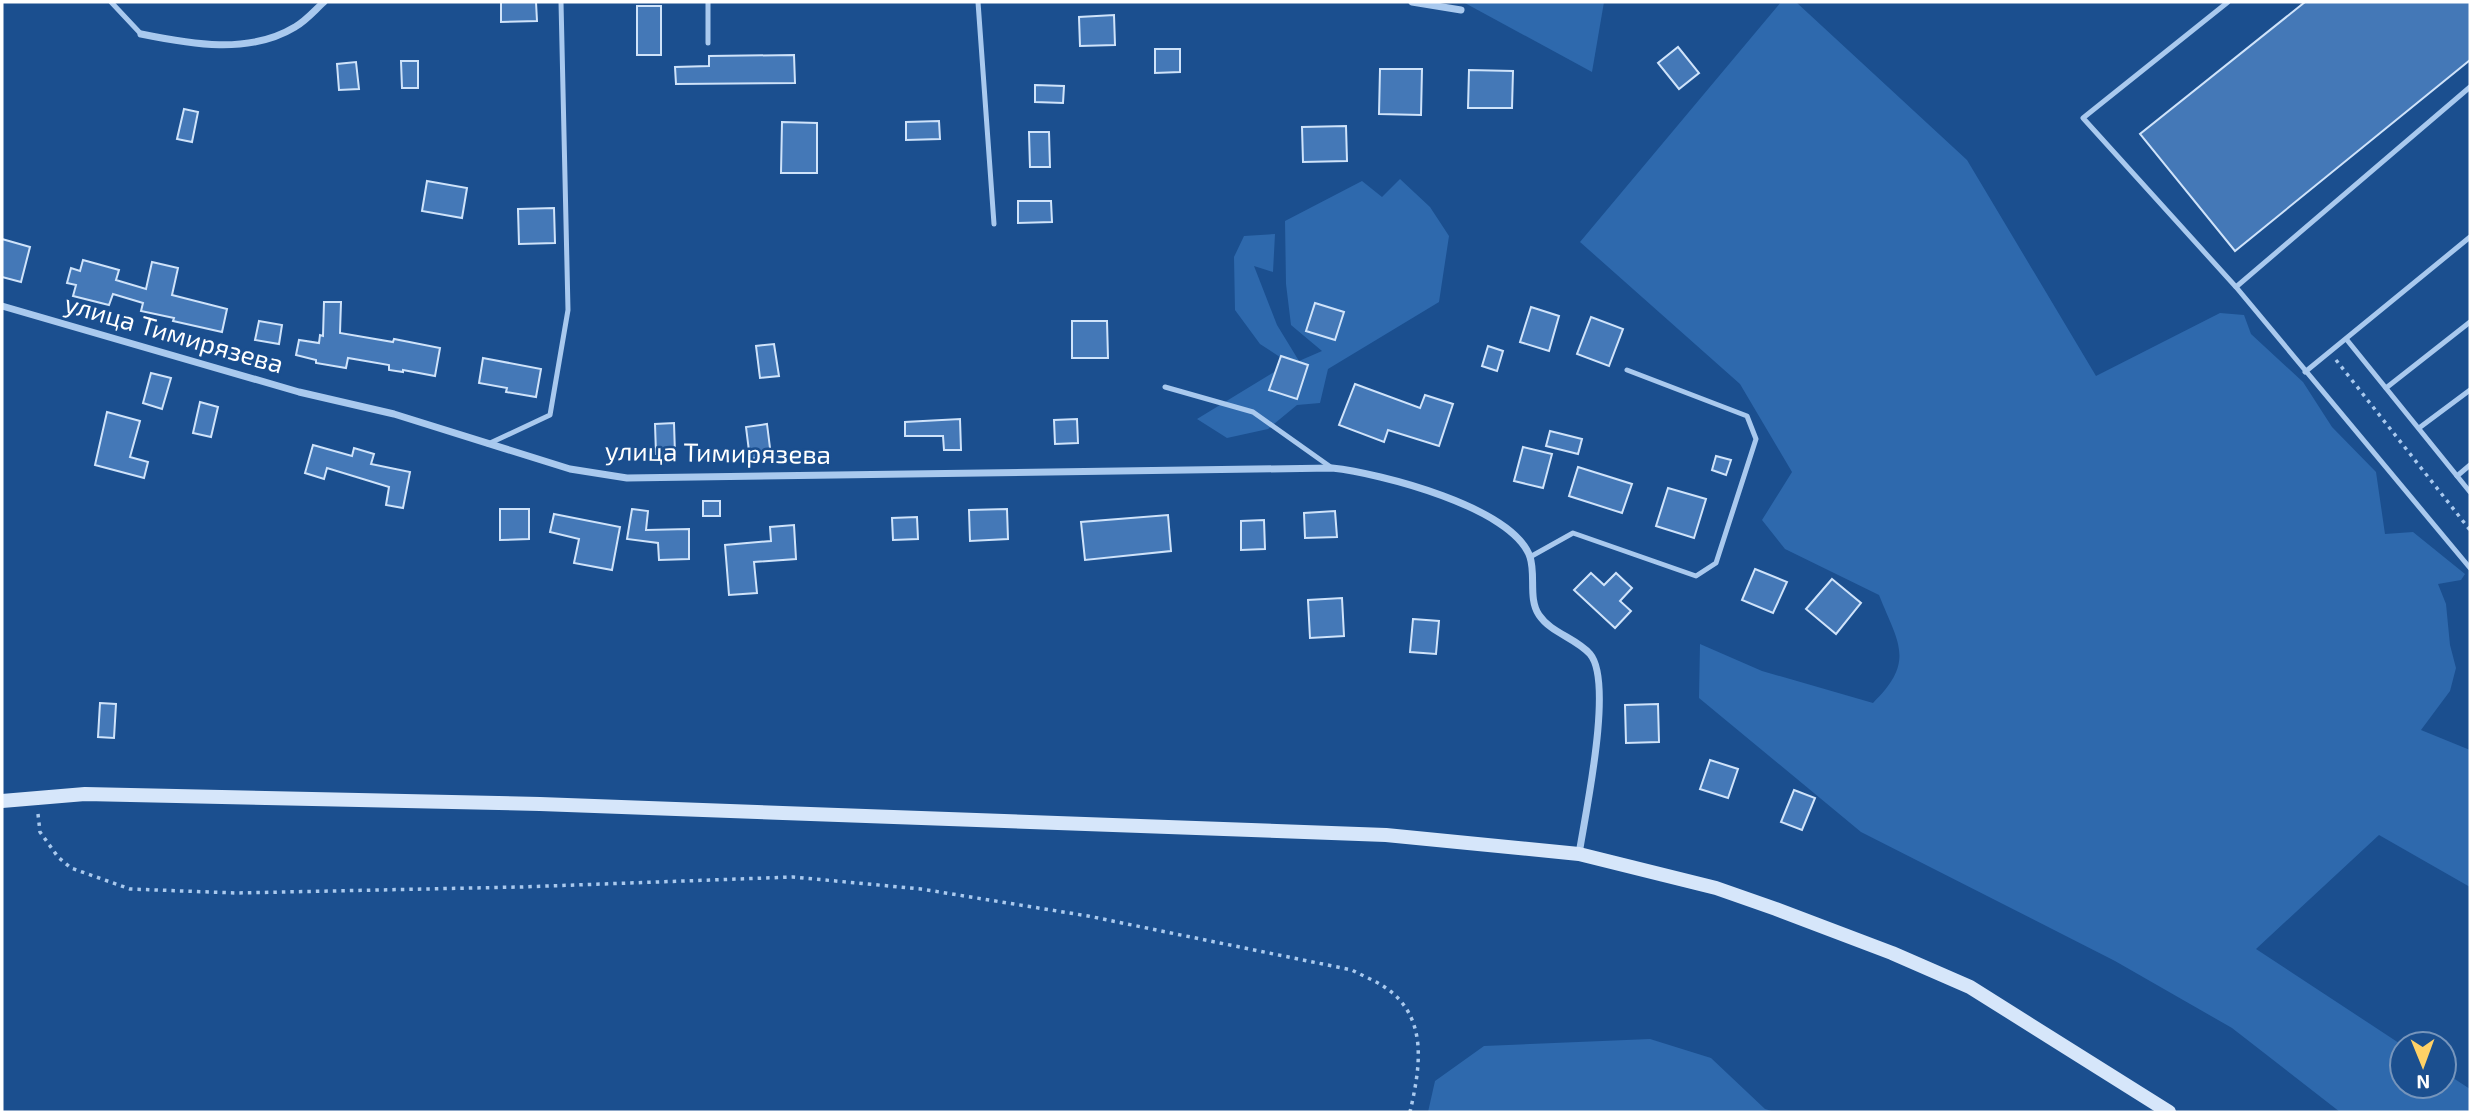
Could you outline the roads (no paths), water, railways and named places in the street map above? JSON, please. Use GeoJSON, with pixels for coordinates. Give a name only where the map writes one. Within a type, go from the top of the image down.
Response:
{"type":"FeatureCollection","features":[{"type":"Feature","properties":{"kind":"main road"},"geometry":{"type":"LineString","coordinates":[[2,801],[85,794],[526,803],[1386,835],[1579,854],[1716,888],[1776,908],[1970,987],[2169,1112]]}},
{"type":"Feature","properties":{"kind":"street"},"geometry":{"type":"LineString","coordinates":[[141,34],[184,43],[211,45],[265,39],[295,27],[324,2]]}},
{"type":"Feature","properties":{"kind":"street"},"geometry":{"type":"LineString","coordinates":[[1412,2],[1461,10]]}},
{"type":"Feature","properties":{"kind":"street","name":"улица Тимирязева"},"geometry":{"type":"LineString","coordinates":[[2,306],[299,392],[394,414],[570,469],[627,478],[1332,468],[1358,471],[1420,487],[1464,504],[1499,524],[1518,540],[1530,557]]}},
{"type":"Feature","properties":{"kind":"street"},"geometry":{"type":"LineString","coordinates":[[1530,557],[1538,614],[1556,632],[1590,655],[1597,671],[1599,721],[1579,854]]}},
{"type":"Feature","properties":{"kind":"lane"},"geometry":{"type":"LineString","coordinates":[[111,2],[141,34]]}},
{"type":"Feature","properties":{"kind":"lane"},"geometry":{"type":"LineString","coordinates":[[488,444],[550,415],[566,324],[568,297],[561,2]]}},
{"type":"Feature","properties":{"kind":"lane"},"geometry":{"type":"LineString","coordinates":[[708,2],[708,43]]}},
{"type":"Feature","properties":{"kind":"lane"},"geometry":{"type":"LineString","coordinates":[[978,2],[994,224]]}},
{"type":"Feature","properties":{"kind":"lane"},"geometry":{"type":"LineString","coordinates":[[2228,2],[2083,118],[2236,287],[2470,568]]}},
{"type":"Feature","properties":{"kind":"lane"},"geometry":{"type":"LineString","coordinates":[[2236,287],[2470,88]]}},
{"type":"Feature","properties":{"kind":"lane"},"geometry":{"type":"LineString","coordinates":[[2305,373],[2470,239]]}},
{"type":"Feature","properties":{"kind":"lane"},"geometry":{"type":"LineString","coordinates":[[2386,388],[2470,322]]}},
{"type":"Feature","properties":{"kind":"lane"},"geometry":{"type":"LineString","coordinates":[[2347,340],[2470,492]]}},
{"type":"Feature","properties":{"kind":"lane"},"geometry":{"type":"LineString","coordinates":[[1530,557],[1573,533],[1696,576],[1716,563],[1756,439],[1747,416],[1627,370]]}},
{"type":"Feature","properties":{"kind":"lane"},"geometry":{"type":"LineString","coordinates":[[1165,387],[1253,412],[1332,468]]}},
{"type":"Feature","properties":{"kind":"lane"},"geometry":{"type":"LineString","coordinates":[[2418,428],[2470,390]]}},
{"type":"Feature","properties":{"kind":"lane"},"geometry":{"type":"LineString","coordinates":[[2457,475],[2470,465]]}}]}
